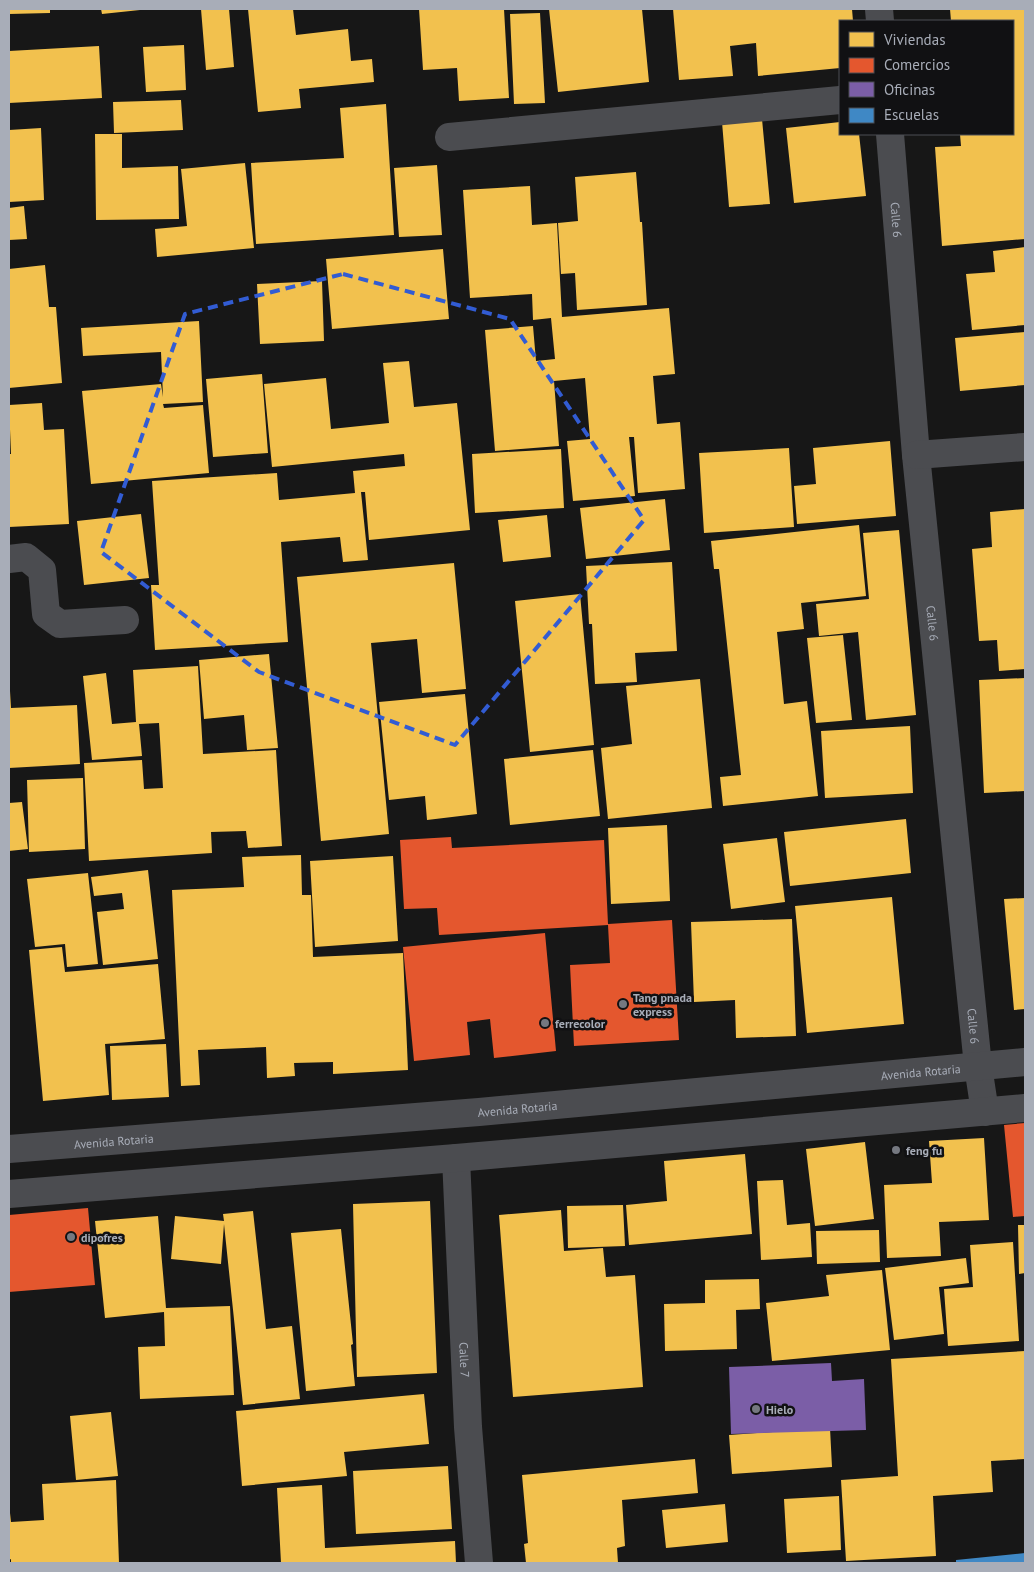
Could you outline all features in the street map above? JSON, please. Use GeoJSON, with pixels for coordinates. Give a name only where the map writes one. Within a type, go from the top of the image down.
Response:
{"type":"FeatureCollection","features":[{"type":"Feature","properties":{"kind":"street"},"geometry":{"type":"LineString","coordinates":[[449,137],[839,100]]}},
{"type":"Feature","properties":{"kind":"street","name":"Calle 6"},"geometry":{"type":"LineString","coordinates":[[890,135],[916,455],[984,1112]]}},
{"type":"Feature","properties":{"kind":"street"},"geometry":{"type":"LineString","coordinates":[[916,455],[1025,447]]}},
{"type":"Feature","properties":{"kind":"street"},"geometry":{"type":"LineString","coordinates":[[9,558],[26,557],[42,570],[46,614],[60,624],[125,620]]}},
{"type":"Feature","properties":{"kind":"street","name":"Avenida Rotaria"},"geometry":{"type":"LineString","coordinates":[[9,1149],[479,1112],[1025,1062]]}},
{"type":"Feature","properties":{"kind":"street"},"geometry":{"type":"LineString","coordinates":[[9,1194],[456,1158],[1025,1108]]}},
{"type":"Feature","properties":{"kind":"street","name":"Calle 7"},"geometry":{"type":"LineString","coordinates":[[456,1158],[468,1427],[479,1563]]}},
{"type":"Feature","properties":{"kind":"highlighted area"},"geometry":{"type":"Polygon","coordinates":[[[343,274],[510,319],[644,520],[455,745],[259,672],[101,552],[185,314],[343,274]]]}},
{"type":"Feature","properties":{"kind":"building: Viviendas"},"geometry":{"type":"Polygon","coordinates":[[[9,9],[50,9],[50,13],[9,14],[9,9]]]}},
{"type":"Feature","properties":{"kind":"building: Viviendas"},"geometry":{"type":"Polygon","coordinates":[[[101,9],[139,9],[140,10],[102,14],[101,9]]]}},
{"type":"Feature","properties":{"kind":"building: Viviendas"},"geometry":{"type":"Polygon","coordinates":[[[201,9],[229,9],[234,67],[206,70],[201,9]]]}},
{"type":"Feature","properties":{"kind":"building: Viviendas"},"geometry":{"type":"Polygon","coordinates":[[[248,9],[293,9],[296,35],[348,29],[351,61],[372,59],[374,82],[299,89],[301,108],[258,112],[248,9]]]}},
{"type":"Feature","properties":{"kind":"building: Viviendas"},"geometry":{"type":"Polygon","coordinates":[[[419,9],[504,9],[509,98],[459,101],[457,68],[423,70],[419,9]]]}},
{"type":"Feature","properties":{"kind":"building: Viviendas"},"geometry":{"type":"Polygon","coordinates":[[[549,9],[642,9],[649,82],[558,92],[549,9]]]}},
{"type":"Feature","properties":{"kind":"building: Viviendas"},"geometry":{"type":"Polygon","coordinates":[[[673,9],[852,9],[853,20],[839,20],[839,68],[758,76],[756,43],[730,46],[733,76],[679,80],[673,9]]]}},
{"type":"Feature","properties":{"kind":"building: Viviendas"},"geometry":{"type":"Polygon","coordinates":[[[950,9],[1025,9],[1025,239],[942,246],[935,147],[961,146],[960,135],[1014,135],[1014,20],[951,20],[950,9]]]}},
{"type":"Feature","properties":{"kind":"building: Viviendas"},"geometry":{"type":"Polygon","coordinates":[[[540,13],[545,103],[514,104],[510,14],[540,13]]]}},
{"type":"Feature","properties":{"kind":"building: Viviendas"},"geometry":{"type":"Polygon","coordinates":[[[184,45],[186,90],[146,92],[143,47],[184,45]]]}},
{"type":"Feature","properties":{"kind":"building: Viviendas"},"geometry":{"type":"Polygon","coordinates":[[[99,46],[102,98],[9,103],[9,51],[99,46]]]}},
{"type":"Feature","properties":{"kind":"building: Viviendas"},"geometry":{"type":"Polygon","coordinates":[[[181,100],[183,130],[114,133],[113,102],[181,100]]]}},
{"type":"Feature","properties":{"kind":"building: Viviendas"},"geometry":{"type":"Polygon","coordinates":[[[386,104],[394,235],[256,244],[251,163],[344,158],[340,108],[386,104]]]}},
{"type":"Feature","properties":{"kind":"building: Viviendas"},"geometry":{"type":"Polygon","coordinates":[[[762,119],[770,204],[729,207],[722,122],[762,119]]]}},
{"type":"Feature","properties":{"kind":"building: Viviendas"},"geometry":{"type":"Polygon","coordinates":[[[839,122],[839,135],[859,135],[866,196],[794,203],[786,128],[839,122]]]}},
{"type":"Feature","properties":{"kind":"building: Viviendas"},"geometry":{"type":"Polygon","coordinates":[[[41,128],[44,200],[9,202],[9,130],[41,128]]]}},
{"type":"Feature","properties":{"kind":"building: Viviendas"},"geometry":{"type":"Polygon","coordinates":[[[95,134],[122,134],[122,168],[178,166],[179,219],[96,220],[95,134]]]}},
{"type":"Feature","properties":{"kind":"building: Viviendas"},"geometry":{"type":"Polygon","coordinates":[[[245,163],[254,248],[157,257],[155,229],[187,226],[181,169],[245,163]]]}},
{"type":"Feature","properties":{"kind":"building: Viviendas"},"geometry":{"type":"Polygon","coordinates":[[[437,165],[442,235],[399,237],[394,168],[437,165]]]}},
{"type":"Feature","properties":{"kind":"building: Viviendas"},"geometry":{"type":"Polygon","coordinates":[[[636,172],[640,222],[642,222],[647,305],[577,310],[575,273],[561,274],[558,223],[578,221],[575,177],[636,172]]]}},
{"type":"Feature","properties":{"kind":"building: Viviendas"},"geometry":{"type":"Polygon","coordinates":[[[530,186],[532,225],[557,223],[562,317],[669,308],[675,374],[653,376],[657,424],[680,422],[685,489],[638,493],[634,437],[629,437],[635,496],[573,501],[567,441],[590,439],[585,378],[554,381],[559,446],[495,451],[485,330],[533,326],[536,361],[555,359],[551,318],[533,320],[532,294],[470,298],[463,190],[530,186]]]}},
{"type":"Feature","properties":{"kind":"building: Viviendas"},"geometry":{"type":"Polygon","coordinates":[[[24,206],[27,239],[9,240],[9,208],[24,206]]]}},
{"type":"Feature","properties":{"kind":"building: Viviendas"},"geometry":{"type":"Polygon","coordinates":[[[1025,247],[1025,325],[972,330],[966,274],[995,272],[993,251],[1025,247]]]}},
{"type":"Feature","properties":{"kind":"building: Viviendas"},"geometry":{"type":"Polygon","coordinates":[[[443,249],[449,319],[332,329],[326,259],[443,249]]]}},
{"type":"Feature","properties":{"kind":"building: Viviendas"},"geometry":{"type":"Polygon","coordinates":[[[45,265],[49,307],[56,307],[62,383],[9,388],[9,269],[45,265]]]}},
{"type":"Feature","properties":{"kind":"building: Viviendas"},"geometry":{"type":"Polygon","coordinates":[[[322,281],[324,341],[260,344],[257,284],[322,281]]]}},
{"type":"Feature","properties":{"kind":"building: Viviendas"},"geometry":{"type":"Polygon","coordinates":[[[199,321],[203,402],[163,404],[164,408],[203,405],[209,473],[91,484],[82,391],[161,384],[163,397],[161,352],[83,356],[81,328],[199,321]]]}},
{"type":"Feature","properties":{"kind":"building: Viviendas"},"geometry":{"type":"Polygon","coordinates":[[[1025,332],[1025,385],[960,391],[955,338],[1025,332]]]}},
{"type":"Feature","properties":{"kind":"building: Viviendas"},"geometry":{"type":"Polygon","coordinates":[[[409,361],[414,407],[457,403],[470,530],[369,540],[365,492],[361,492],[368,560],[343,562],[340,537],[281,542],[288,642],[155,650],[151,585],[159,585],[152,481],[277,473],[279,500],[355,493],[353,471],[405,466],[404,454],[272,467],[264,384],[326,378],[331,429],[389,423],[383,363],[409,361]]]}},
{"type":"Feature","properties":{"kind":"building: Viviendas"},"geometry":{"type":"Polygon","coordinates":[[[262,374],[268,453],[213,457],[206,379],[262,374]]]}},
{"type":"Feature","properties":{"kind":"building: Viviendas"},"geometry":{"type":"Polygon","coordinates":[[[42,403],[44,430],[64,429],[69,524],[9,527],[9,454],[11,454],[9,405],[42,403]]]}},
{"type":"Feature","properties":{"kind":"building: Viviendas"},"geometry":{"type":"Polygon","coordinates":[[[890,441],[896,516],[797,524],[794,486],[816,484],[813,448],[890,441]]]}},
{"type":"Feature","properties":{"kind":"building: Viviendas"},"geometry":{"type":"Polygon","coordinates":[[[789,448],[794,527],[704,533],[699,453],[789,448]]]}},
{"type":"Feature","properties":{"kind":"building: Viviendas"},"geometry":{"type":"Polygon","coordinates":[[[561,449],[564,508],[475,513],[472,454],[561,449]]]}},
{"type":"Feature","properties":{"kind":"building: Viviendas"},"geometry":{"type":"Polygon","coordinates":[[[665,499],[670,550],[586,559],[580,508],[665,499]]]}},
{"type":"Feature","properties":{"kind":"building: Viviendas"},"geometry":{"type":"Polygon","coordinates":[[[1025,509],[1025,669],[999,671],[997,640],[979,641],[972,549],[992,547],[990,512],[1025,509]]]}},
{"type":"Feature","properties":{"kind":"building: Viviendas"},"geometry":{"type":"Polygon","coordinates":[[[141,514],[149,578],[84,585],[77,521],[141,514]]]}},
{"type":"Feature","properties":{"kind":"building: Viviendas"},"geometry":{"type":"Polygon","coordinates":[[[547,515],[551,557],[503,562],[498,520],[547,515]]]}},
{"type":"Feature","properties":{"kind":"building: Viviendas"},"geometry":{"type":"Polygon","coordinates":[[[859,525],[866,596],[801,603],[804,629],[777,632],[784,704],[807,701],[818,796],[723,806],[720,777],[741,775],[719,569],[714,569],[711,541],[859,525]]]}},
{"type":"Feature","properties":{"kind":"building: Viviendas"},"geometry":{"type":"Polygon","coordinates":[[[899,530],[916,715],[866,720],[858,632],[819,636],[816,604],[869,599],[863,533],[899,530]]]}},
{"type":"Feature","properties":{"kind":"building: Viviendas"},"geometry":{"type":"Polygon","coordinates":[[[672,562],[677,651],[635,653],[637,682],[595,684],[592,624],[589,624],[586,566],[672,562]]]}},
{"type":"Feature","properties":{"kind":"building: Viviendas"},"geometry":{"type":"Polygon","coordinates":[[[454,563],[466,689],[422,693],[417,639],[371,643],[389,834],[321,841],[297,577],[454,563]]]}},
{"type":"Feature","properties":{"kind":"building: Viviendas"},"geometry":{"type":"Polygon","coordinates":[[[580,594],[594,745],[530,752],[515,601],[580,594]]]}},
{"type":"Feature","properties":{"kind":"building: Viviendas"},"geometry":{"type":"Polygon","coordinates":[[[843,635],[852,720],[816,723],[807,638],[843,635]]]}},
{"type":"Feature","properties":{"kind":"building: Viviendas"},"geometry":{"type":"Polygon","coordinates":[[[269,654],[278,748],[247,750],[244,715],[204,719],[199,660],[269,654]]]}},
{"type":"Feature","properties":{"kind":"building: Viviendas"},"geometry":{"type":"Polygon","coordinates":[[[198,666],[203,754],[276,750],[282,846],[248,848],[246,831],[211,832],[212,853],[89,861],[84,763],[142,760],[144,789],[163,788],[159,723],[139,724],[142,756],[92,760],[83,676],[106,673],[112,724],[136,722],[133,670],[198,666]]]}},
{"type":"Feature","properties":{"kind":"building: Viviendas"},"geometry":{"type":"Polygon","coordinates":[[[1025,678],[1025,791],[984,793],[979,680],[1025,678]]]}},
{"type":"Feature","properties":{"kind":"building: Viviendas"},"geometry":{"type":"Polygon","coordinates":[[[700,679],[712,808],[608,819],[601,748],[632,744],[626,686],[700,679]]]}},
{"type":"Feature","properties":{"kind":"building: Viviendas"},"geometry":{"type":"Polygon","coordinates":[[[9,691],[11,708],[77,705],[80,764],[9,768],[9,691]]]}},
{"type":"Feature","properties":{"kind":"building: Viviendas"},"geometry":{"type":"Polygon","coordinates":[[[465,694],[477,814],[427,820],[425,796],[389,800],[379,702],[465,694]]]}},
{"type":"Feature","properties":{"kind":"building: Viviendas"},"geometry":{"type":"Polygon","coordinates":[[[910,726],[913,793],[825,798],[821,731],[910,726]]]}},
{"type":"Feature","properties":{"kind":"building: Viviendas"},"geometry":{"type":"Polygon","coordinates":[[[593,750],[600,816],[510,825],[504,759],[593,750]]]}},
{"type":"Feature","properties":{"kind":"building: Viviendas"},"geometry":{"type":"Polygon","coordinates":[[[83,778],[85,849],[29,852],[27,780],[83,778]]]}},
{"type":"Feature","properties":{"kind":"building: Viviendas"},"geometry":{"type":"Polygon","coordinates":[[[22,802],[28,849],[9,851],[9,803],[22,802]]]}},
{"type":"Feature","properties":{"kind":"building: Viviendas"},"geometry":{"type":"Polygon","coordinates":[[[906,819],[911,873],[790,886],[784,832],[906,819]]]}},
{"type":"Feature","properties":{"kind":"building: Viviendas"},"geometry":{"type":"Polygon","coordinates":[[[667,825],[670,901],[611,904],[608,828],[667,825]]]}},
{"type":"Feature","properties":{"kind":"building: Viviendas"},"geometry":{"type":"Polygon","coordinates":[[[777,838],[785,902],[731,909],[723,844],[777,838]]]}},
{"type":"Feature","properties":{"kind":"building: Viviendas"},"geometry":{"type":"Polygon","coordinates":[[[301,855],[302,895],[311,895],[313,957],[403,953],[408,1070],[333,1074],[333,1062],[294,1063],[295,1076],[267,1078],[266,1047],[198,1050],[200,1085],[181,1086],[172,890],[244,887],[242,857],[301,855]]]}},
{"type":"Feature","properties":{"kind":"building: Viviendas"},"geometry":{"type":"Polygon","coordinates":[[[393,856],[398,941],[315,947],[310,861],[393,856]]]}},
{"type":"Feature","properties":{"kind":"building: Viviendas"},"geometry":{"type":"Polygon","coordinates":[[[148,870],[158,959],[103,965],[97,912],[124,909],[122,893],[94,896],[91,877],[148,870]]]}},
{"type":"Feature","properties":{"kind":"building: Viviendas"},"geometry":{"type":"Polygon","coordinates":[[[88,873],[98,964],[67,967],[65,944],[35,947],[27,879],[88,873]]]}},
{"type":"Feature","properties":{"kind":"building: Viviendas"},"geometry":{"type":"Polygon","coordinates":[[[892,897],[904,1024],[807,1033],[795,906],[892,897]]]}},
{"type":"Feature","properties":{"kind":"building: Viviendas"},"geometry":{"type":"Polygon","coordinates":[[[1025,898],[1025,1009],[1014,1010],[1004,899],[1025,898]]]}},
{"type":"Feature","properties":{"kind":"building: Viviendas"},"geometry":{"type":"Polygon","coordinates":[[[792,919],[796,1036],[736,1038],[735,1000],[694,1002],[691,922],[792,919]]]}},
{"type":"Feature","properties":{"kind":"building: Viviendas"},"geometry":{"type":"Polygon","coordinates":[[[62,947],[65,972],[158,964],[165,1039],[105,1044],[109,1095],[43,1101],[29,950],[62,947]]]}},
{"type":"Feature","properties":{"kind":"building: Viviendas"},"geometry":{"type":"Polygon","coordinates":[[[166,1044],[169,1097],[112,1100],[110,1046],[166,1044]]]}},
{"type":"Feature","properties":{"kind":"building: Viviendas"},"geometry":{"type":"Polygon","coordinates":[[[984,1138],[989,1220],[939,1222],[941,1256],[887,1258],[884,1185],[932,1183],[929,1141],[984,1138]]]}},
{"type":"Feature","properties":{"kind":"building: Viviendas"},"geometry":{"type":"Polygon","coordinates":[[[865,1142],[874,1219],[815,1226],[806,1149],[865,1142]]]}},
{"type":"Feature","properties":{"kind":"building: Viviendas"},"geometry":{"type":"Polygon","coordinates":[[[745,1154],[752,1234],[629,1245],[626,1205],[667,1201],[664,1161],[745,1154]]]}},
{"type":"Feature","properties":{"kind":"building: Viviendas"},"geometry":{"type":"Polygon","coordinates":[[[783,1180],[787,1225],[810,1223],[812,1257],[761,1260],[757,1181],[783,1180]]]}},
{"type":"Feature","properties":{"kind":"building: Viviendas"},"geometry":{"type":"Polygon","coordinates":[[[430,1201],[437,1373],[357,1377],[353,1204],[430,1201]]]}},
{"type":"Feature","properties":{"kind":"building: Viviendas"},"geometry":{"type":"Polygon","coordinates":[[[623,1205],[625,1246],[568,1248],[567,1206],[623,1205]]]}},
{"type":"Feature","properties":{"kind":"building: Viviendas"},"geometry":{"type":"Polygon","coordinates":[[[561,1210],[564,1251],[603,1248],[606,1277],[635,1275],[643,1387],[513,1397],[499,1215],[561,1210]]]}},
{"type":"Feature","properties":{"kind":"building: Viviendas"},"geometry":{"type":"Polygon","coordinates":[[[253,1211],[266,1329],[292,1326],[300,1399],[243,1405],[224,1224],[221,1264],[171,1259],[175,1216],[224,1221],[223,1214],[253,1211]]]}},
{"type":"Feature","properties":{"kind":"building: Viviendas"},"geometry":{"type":"Polygon","coordinates":[[[158,1216],[166,1308],[230,1306],[234,1395],[140,1399],[138,1347],[165,1346],[164,1312],[105,1318],[95,1221],[158,1216]]]}},
{"type":"Feature","properties":{"kind":"building: Viviendas"},"geometry":{"type":"Polygon","coordinates":[[[1018,1225],[1025,1225],[1025,1273],[1019,1274],[1018,1225]]]}},
{"type":"Feature","properties":{"kind":"building: Viviendas"},"geometry":{"type":"Polygon","coordinates":[[[341,1229],[353,1344],[351,1345],[355,1386],[306,1391],[291,1233],[341,1229]]]}},
{"type":"Feature","properties":{"kind":"building: Viviendas"},"geometry":{"type":"Polygon","coordinates":[[[879,1230],[880,1262],[817,1264],[816,1231],[879,1230]]]}},
{"type":"Feature","properties":{"kind":"building: Viviendas"},"geometry":{"type":"Polygon","coordinates":[[[1013,1242],[1019,1341],[948,1346],[944,1289],[973,1287],[970,1245],[1013,1242]]]}},
{"type":"Feature","properties":{"kind":"building: Viviendas"},"geometry":{"type":"Polygon","coordinates":[[[966,1258],[969,1283],[939,1287],[944,1334],[894,1340],[885,1268],[966,1258]]]}},
{"type":"Feature","properties":{"kind":"building: Viviendas"},"geometry":{"type":"Polygon","coordinates":[[[882,1270],[890,1350],[772,1361],[766,1303],[829,1296],[826,1275],[882,1270]]]}},
{"type":"Feature","properties":{"kind":"building: Viviendas"},"geometry":{"type":"Polygon","coordinates":[[[759,1279],[760,1309],[736,1310],[737,1349],[665,1351],[664,1304],[705,1303],[705,1280],[759,1279]]]}},
{"type":"Feature","properties":{"kind":"building: Viviendas"},"geometry":{"type":"Polygon","coordinates":[[[1025,1351],[1025,1459],[991,1461],[993,1492],[933,1496],[936,1556],[846,1561],[841,1480],[898,1476],[891,1359],[1025,1351]]]}},
{"type":"Feature","properties":{"kind":"building: Viviendas"},"geometry":{"type":"Polygon","coordinates":[[[424,1394],[429,1444],[344,1452],[347,1476],[242,1486],[236,1411],[424,1394]]]}},
{"type":"Feature","properties":{"kind":"building: Viviendas"},"geometry":{"type":"Polygon","coordinates":[[[111,1412],[118,1476],[76,1480],[70,1416],[111,1412]]]}},
{"type":"Feature","properties":{"kind":"building: Viviendas"},"geometry":{"type":"Polygon","coordinates":[[[830,1428],[832,1467],[732,1474],[729,1435],[830,1428]]]}},
{"type":"Feature","properties":{"kind":"building: Viviendas"},"geometry":{"type":"Polygon","coordinates":[[[695,1459],[698,1493],[622,1500],[625,1546],[617,1548],[618,1563],[526,1563],[524,1544],[528,1543],[522,1475],[695,1459]]]}},
{"type":"Feature","properties":{"kind":"building: Viviendas"},"geometry":{"type":"Polygon","coordinates":[[[448,1466],[452,1529],[356,1534],[353,1471],[448,1466]]]}},
{"type":"Feature","properties":{"kind":"building: Viviendas"},"geometry":{"type":"Polygon","coordinates":[[[116,1480],[119,1563],[11,1563],[11,1559],[9,1560],[9,1513],[11,1522],[44,1520],[42,1484],[116,1480]]]}},
{"type":"Feature","properties":{"kind":"building: Viviendas"},"geometry":{"type":"Polygon","coordinates":[[[322,1485],[325,1548],[455,1541],[456,1563],[281,1563],[277,1488],[322,1485]]]}},
{"type":"Feature","properties":{"kind":"building: Viviendas"},"geometry":{"type":"Polygon","coordinates":[[[839,1496],[841,1550],[787,1553],[784,1499],[839,1496]]]}},
{"type":"Feature","properties":{"kind":"building: Viviendas"},"geometry":{"type":"Polygon","coordinates":[[[725,1504],[728,1542],[666,1548],[662,1510],[725,1504]]]}},
{"type":"Feature","properties":{"kind":"building: Comercios"},"geometry":{"type":"Polygon","coordinates":[[[451,837],[452,848],[604,840],[608,924],[672,920],[679,1040],[574,1046],[570,965],[610,963],[608,925],[439,935],[437,908],[404,909],[400,840],[451,837]]]}},
{"type":"Feature","properties":{"kind":"building: Comercios"},"geometry":{"type":"Polygon","coordinates":[[[545,933],[556,1051],[494,1058],[490,1019],[467,1022],[470,1055],[414,1061],[403,947],[545,933]]]}},
{"type":"Feature","properties":{"kind":"building: Comercios"},"geometry":{"type":"Polygon","coordinates":[[[1025,1123],[1025,1216],[1013,1217],[1004,1125],[1025,1123]]]}},
{"type":"Feature","properties":{"kind":"building: Comercios"},"geometry":{"type":"Polygon","coordinates":[[[88,1208],[95,1285],[9,1292],[9,1215],[88,1208]]]}},
{"type":"Feature","properties":{"kind":"building: Oficinas"},"geometry":{"type":"Polygon","coordinates":[[[831,1363],[832,1381],[864,1379],[866,1430],[731,1434],[729,1367],[831,1363]]]}},
{"type":"Feature","properties":{"kind":"building: Escuelas"},"geometry":{"type":"Polygon","coordinates":[[[1025,1553],[1025,1563],[956,1563],[956,1560],[1025,1553]]]}},
{"type":"Feature","properties":{"kind":"place","name":"Tang pnada express"},"geometry":{"type":"Point","coordinates":[623,1004]}},
{"type":"Feature","properties":{"kind":"place","name":"ferrecolor"},"geometry":{"type":"Point","coordinates":[545,1023]}},
{"type":"Feature","properties":{"kind":"place","name":"feng fu"},"geometry":{"type":"Point","coordinates":[896,1150]}},
{"type":"Feature","properties":{"kind":"place","name":"dipofres"},"geometry":{"type":"Point","coordinates":[71,1237]}},
{"type":"Feature","properties":{"kind":"place","name":"Hielo"},"geometry":{"type":"Point","coordinates":[756,1409]}}]}
